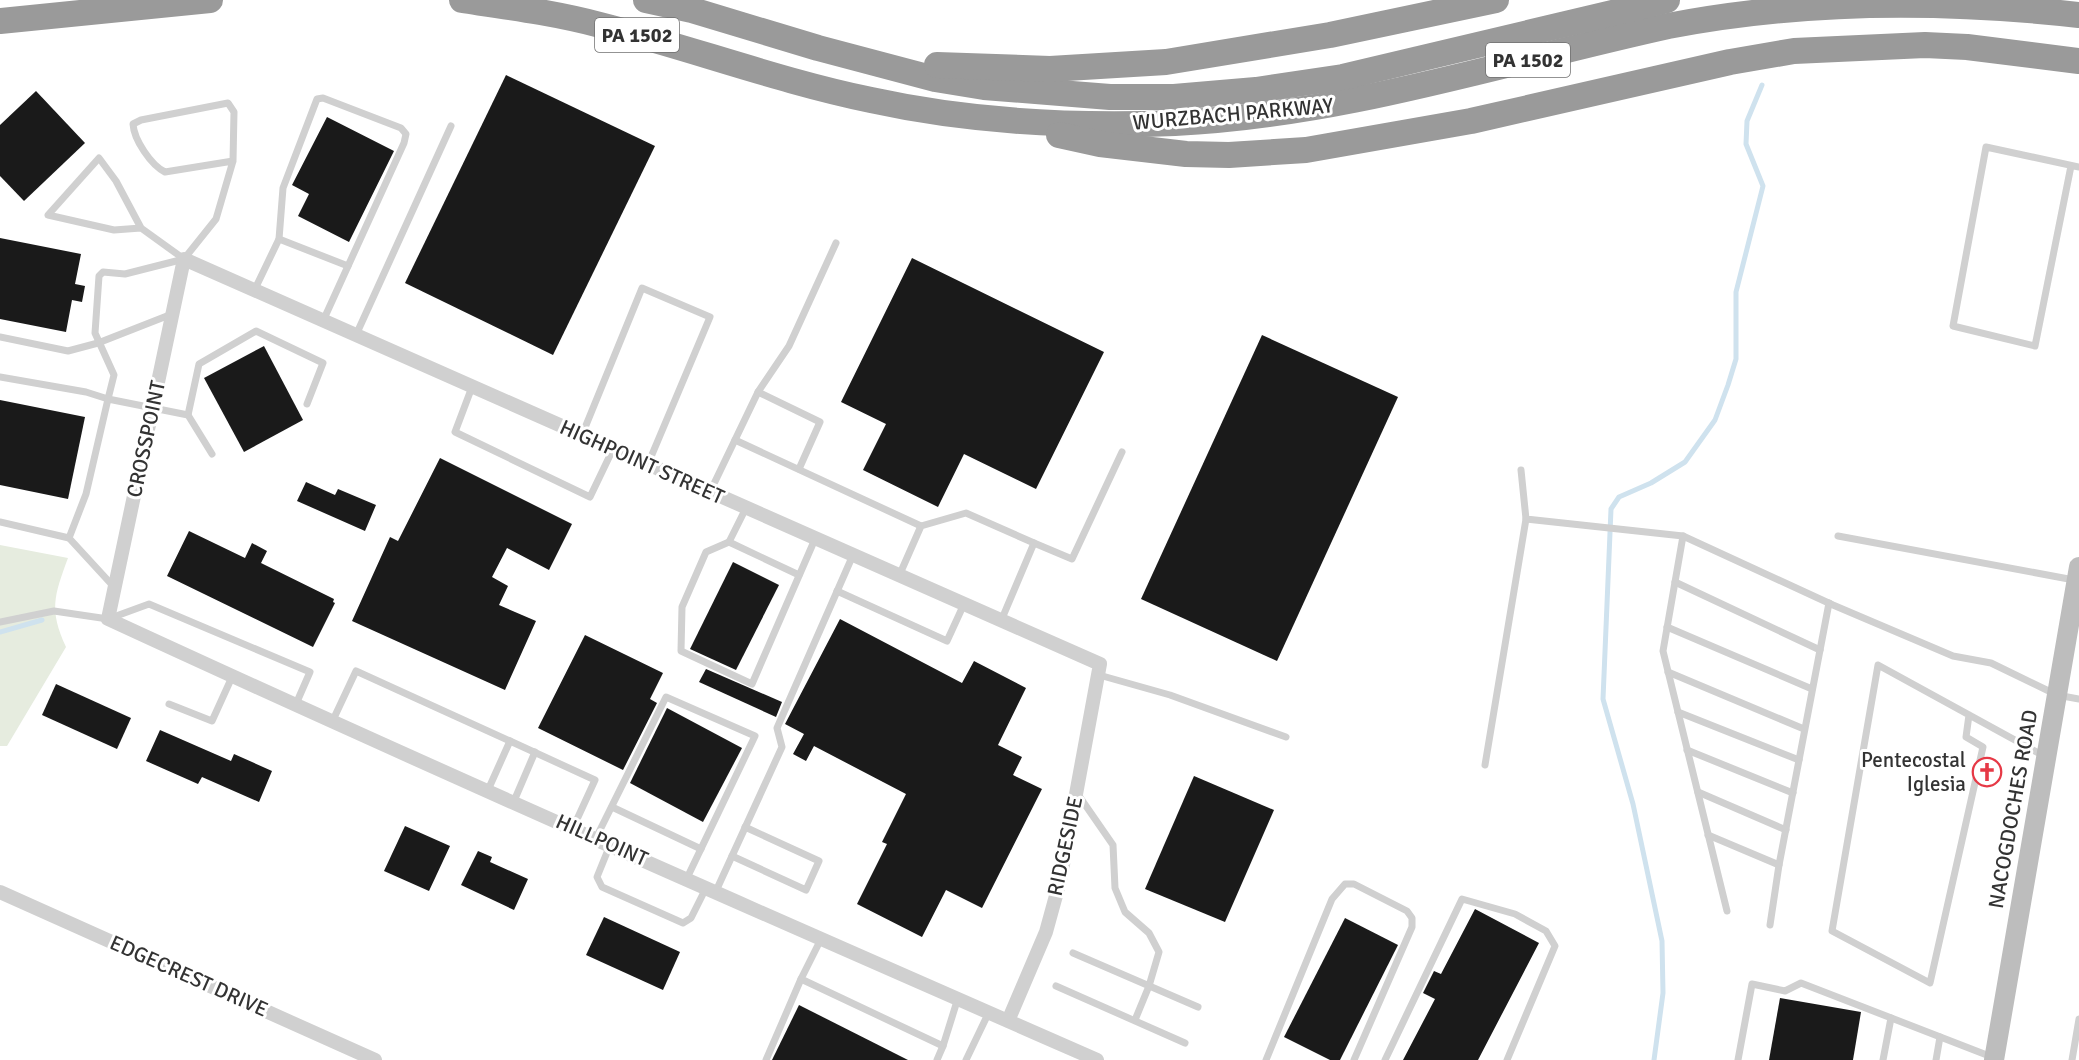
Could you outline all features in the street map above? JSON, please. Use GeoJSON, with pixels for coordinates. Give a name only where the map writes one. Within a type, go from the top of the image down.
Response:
{"type":"FeatureCollection","features":[{"type":"Feature","properties":{"kind":"highway"},"geometry":{"type":"LineString","coordinates":[[0,21],[210,0]]}},
{"type":"Feature","properties":{"kind":"highway","name":"WURZBACH PARKWAY"},"geometry":{"type":"LineString","coordinates":[[462,0],[531,10],[598,24],[808,86],[926,111],[983,119],[1107,125],[1260,116],[1351,102],[1672,25],[1748,13],[1834,4],[1989,4],[2077,15]]}},
{"type":"Feature","properties":{"kind":"highway","name":"WURZBACH PARKWAY"},"geometry":{"type":"LineString","coordinates":[[646,0],[692,10],[818,48],[935,79],[1051,93],[1110,97],[1164,97],[1245,91],[1343,77],[1667,0]]}},
{"type":"Feature","properties":{"kind":"highway"},"geometry":{"type":"LineString","coordinates":[[874,63],[1050,69],[1166,62],[1330,35],[1496,0]]}},
{"type":"Feature","properties":{"kind":"highway"},"geometry":{"type":"LineString","coordinates":[[983,119],[1100,144],[1186,154],[1229,155],[1306,150],[1471,122],[1730,62],[1794,51],[1925,45],[1967,47],[2074,59]]}},
{"type":"Feature","properties":{"kind":"main road","name":"NACOGDOCHES ROAD"},"geometry":{"type":"LineString","coordinates":[[1994,1059],[2078,574]]}},
{"type":"Feature","properties":{"kind":"street","name":"HIGHPOINT STREET"},"geometry":{"type":"LineString","coordinates":[[184,259],[1001,621],[1100,670]]}},
{"type":"Feature","properties":{"kind":"street","name":"CROSSPOINT"},"geometry":{"type":"LineString","coordinates":[[108,619],[184,259]]}},
{"type":"Feature","properties":{"kind":"street","name":"HILLPOINT"},"geometry":{"type":"LineString","coordinates":[[108,619],[1091,1059]]}},
{"type":"Feature","properties":{"kind":"street","name":"RIDGESIDE"},"geometry":{"type":"LineString","coordinates":[[1008,1021],[1046,932],[1060,881],[1100,670]]}},
{"type":"Feature","properties":{"kind":"street","name":"EDGECREST DRIVE"},"geometry":{"type":"LineString","coordinates":[[1,894],[375,1060]]}},
{"type":"Feature","properties":{"kind":"lane"},"geometry":{"type":"LineString","coordinates":[[254,291],[279,239],[283,188],[317,99],[323,98],[401,128],[406,134],[322,321]]}},
{"type":"Feature","properties":{"kind":"lane"},"geometry":{"type":"LineString","coordinates":[[69,538],[86,494],[114,375],[95,333],[99,276],[104,272],[124,274],[184,259],[216,219],[233,161],[234,112],[228,104],[141,120],[133,124],[134,131],[157,168],[165,172],[233,161]]}},
{"type":"Feature","properties":{"kind":"lane"},"geometry":{"type":"LineString","coordinates":[[356,335],[450,126]]}},
{"type":"Feature","properties":{"kind":"lane"},"geometry":{"type":"LineString","coordinates":[[1986,147],[2075,167],[2035,346],[1953,326],[1986,147]]}},
{"type":"Feature","properties":{"kind":"lane"},"geometry":{"type":"LineString","coordinates":[[141,228],[114,230],[48,215],[99,158],[116,181],[141,228],[184,259]]}},
{"type":"Feature","properties":{"kind":"lane"},"geometry":{"type":"LineString","coordinates":[[279,239],[348,266]]}},
{"type":"Feature","properties":{"kind":"lane"},"geometry":{"type":"LineString","coordinates":[[711,492],[758,392],[789,346],[836,243]]}},
{"type":"Feature","properties":{"kind":"lane"},"geometry":{"type":"LineString","coordinates":[[582,435],[642,288],[710,317],[648,464]]}},
{"type":"Feature","properties":{"kind":"lane"},"geometry":{"type":"LineString","coordinates":[[0,337],[68,351],[98,343],[172,314]]}},
{"type":"Feature","properties":{"kind":"lane"},"geometry":{"type":"LineString","coordinates":[[212,454],[188,415],[198,364],[256,331],[323,363],[307,404]]}},
{"type":"Feature","properties":{"kind":"lane"},"geometry":{"type":"LineString","coordinates":[[0,377],[86,392],[108,399],[188,415]]}},
{"type":"Feature","properties":{"kind":"lane"},"geometry":{"type":"LineString","coordinates":[[472,387],[454,432],[590,497],[613,449]]}},
{"type":"Feature","properties":{"kind":"lane"},"geometry":{"type":"LineString","coordinates":[[758,392],[820,422],[800,469]]}},
{"type":"Feature","properties":{"kind":"lane"},"geometry":{"type":"LineString","coordinates":[[735,440],[921,526],[966,513],[1072,559],[1122,452]]}},
{"type":"Feature","properties":{"kind":"lane"},"geometry":{"type":"LineString","coordinates":[[1485,765],[1526,519],[1521,470]]}},
{"type":"Feature","properties":{"kind":"lane"},"geometry":{"type":"LineString","coordinates":[[746,508],[729,542],[706,552],[682,607],[681,651],[752,684],[815,539]]}},
{"type":"Feature","properties":{"kind":"lane"},"geometry":{"type":"LineString","coordinates":[[1526,519],[1683,536],[1829,603],[1953,656],[1991,663],[2057,695],[2079,699]]}},
{"type":"Feature","properties":{"kind":"lane"},"geometry":{"type":"LineString","coordinates":[[0,522],[69,538],[114,586]]}},
{"type":"Feature","properties":{"kind":"lane"},"geometry":{"type":"LineString","coordinates":[[899,576],[921,526]]}},
{"type":"Feature","properties":{"kind":"lane"},"geometry":{"type":"LineString","coordinates":[[1683,536],[1663,651],[1727,911]]}},
{"type":"Feature","properties":{"kind":"lane"},"geometry":{"type":"LineString","coordinates":[[1838,536],[2078,574]]}},
{"type":"Feature","properties":{"kind":"lane"},"geometry":{"type":"LineString","coordinates":[[729,542],[799,574]]}},
{"type":"Feature","properties":{"kind":"lane"},"geometry":{"type":"LineString","coordinates":[[1001,621],[1034,543]]}},
{"type":"Feature","properties":{"kind":"lane"},"geometry":{"type":"LineString","coordinates":[[610,845],[597,877],[602,887],[683,923],[691,918],[732,856],[782,747],[777,728],[853,555]]}},
{"type":"Feature","properties":{"kind":"lane"},"geometry":{"type":"LineString","coordinates":[[1675,582],[1820,650]]}},
{"type":"Feature","properties":{"kind":"lane"},"geometry":{"type":"LineString","coordinates":[[837,591],[947,640],[963,604]]}},
{"type":"Feature","properties":{"kind":"lane"},"geometry":{"type":"LineString","coordinates":[[1770,925],[1792,793],[1829,603]]}},
{"type":"Feature","properties":{"kind":"lane"},"geometry":{"type":"LineString","coordinates":[[0,622],[54,611],[108,619],[149,604],[310,672],[296,704]]}},
{"type":"Feature","properties":{"kind":"lane"},"geometry":{"type":"LineString","coordinates":[[1667,627],[1812,689]]}},
{"type":"Feature","properties":{"kind":"lane"},"geometry":{"type":"LineString","coordinates":[[1969,715],[1966,737],[1983,747],[1930,982],[1832,931],[1878,665],[1969,715],[2046,758]]}},
{"type":"Feature","properties":{"kind":"lane"},"geometry":{"type":"LineString","coordinates":[[1100,670],[1286,737]]}},
{"type":"Feature","properties":{"kind":"lane"},"geometry":{"type":"LineString","coordinates":[[333,720],[356,671],[595,780],[573,828]]}},
{"type":"Feature","properties":{"kind":"lane"},"geometry":{"type":"LineString","coordinates":[[1668,672],[1804,729]]}},
{"type":"Feature","properties":{"kind":"lane"},"geometry":{"type":"LineString","coordinates":[[170,704],[212,722],[232,676]]}},
{"type":"Feature","properties":{"kind":"lane"},"geometry":{"type":"LineString","coordinates":[[596,838],[666,697],[755,736],[687,878]]}},
{"type":"Feature","properties":{"kind":"lane"},"geometry":{"type":"LineString","coordinates":[[1678,712],[1799,760]]}},
{"type":"Feature","properties":{"kind":"lane"},"geometry":{"type":"LineString","coordinates":[[488,790],[510,741]]}},
{"type":"Feature","properties":{"kind":"lane"},"geometry":{"type":"LineString","coordinates":[[1687,750],[1792,793]]}},
{"type":"Feature","properties":{"kind":"lane"},"geometry":{"type":"LineString","coordinates":[[514,801],[535,752]]}},
{"type":"Feature","properties":{"kind":"lane"},"geometry":{"type":"LineString","coordinates":[[1698,792],[1786,830]]}},
{"type":"Feature","properties":{"kind":"lane"},"geometry":{"type":"LineString","coordinates":[[1076,793],[1113,845],[1114,888],[1125,912],[1149,933],[1159,952],[1149,986],[1135,1020]]}},
{"type":"Feature","properties":{"kind":"lane"},"geometry":{"type":"LineString","coordinates":[[612,807],[701,849]]}},
{"type":"Feature","properties":{"kind":"lane"},"geometry":{"type":"LineString","coordinates":[[732,856],[806,890],[819,861],[746,827]]}},
{"type":"Feature","properties":{"kind":"lane"},"geometry":{"type":"LineString","coordinates":[[1708,836],[1779,865]]}},
{"type":"Feature","properties":{"kind":"lane"},"geometry":{"type":"LineString","coordinates":[[1266,1060],[1332,899],[1338,889],[1345,884],[1354,884],[1407,911],[1412,918],[1412,927],[1354,1060]]}},
{"type":"Feature","properties":{"kind":"lane"},"geometry":{"type":"LineString","coordinates":[[1385,1060],[1462,899],[1515,914],[1546,931],[1555,946],[1507,1060]]}},
{"type":"Feature","properties":{"kind":"lane"},"geometry":{"type":"LineString","coordinates":[[766,1060],[801,979],[822,938]]}},
{"type":"Feature","properties":{"kind":"lane"},"geometry":{"type":"LineString","coordinates":[[1073,953],[1198,1006]]}},
{"type":"Feature","properties":{"kind":"lane"},"geometry":{"type":"LineString","coordinates":[[801,979],[943,1046]]}},
{"type":"Feature","properties":{"kind":"lane"},"geometry":{"type":"LineString","coordinates":[[1738,1060],[1752,984],[1785,991],[1801,983],[1994,1059]]}},
{"type":"Feature","properties":{"kind":"lane"},"geometry":{"type":"LineString","coordinates":[[1056,986],[1185,1043]]}},
{"type":"Feature","properties":{"kind":"lane"},"geometry":{"type":"LineString","coordinates":[[937,1060],[958,998]]}},
{"type":"Feature","properties":{"kind":"lane"},"geometry":{"type":"LineString","coordinates":[[966,1060],[988,1012]]}},
{"type":"Feature","properties":{"kind":"lane"},"geometry":{"type":"LineString","coordinates":[[1883,1060],[1892,1018]]}},
{"type":"Feature","properties":{"kind":"lane"},"geometry":{"type":"LineString","coordinates":[[2072,1060],[2079,1018]]}},
{"type":"Feature","properties":{"kind":"lane"},"geometry":{"type":"LineString","coordinates":[[1936,1060],[1940,1037]]}},
{"type":"Feature","properties":{"kind":"shaded area"},"geometry":{"type":"Polygon","coordinates":[[[0,545],[68,558],[55,603],[57,623],[66,647],[7,746],[0,746],[0,545]]]}},
{"type":"Feature","properties":{"kind":"building"},"geometry":{"type":"Polygon","coordinates":[[[506,75],[655,146],[553,355],[405,283],[506,75]]]}},
{"type":"Feature","properties":{"kind":"building"},"geometry":{"type":"Polygon","coordinates":[[[36,91],[85,143],[24,201],[0,176],[0,125],[36,91]]]}},
{"type":"Feature","properties":{"kind":"building"},"geometry":{"type":"Polygon","coordinates":[[[327,117],[394,151],[349,242],[298,216],[309,194],[292,185],[327,117]]]}},
{"type":"Feature","properties":{"kind":"building"},"geometry":{"type":"Polygon","coordinates":[[[0,238],[81,254],[75,284],[85,286],[82,302],[72,300],[66,332],[0,319],[0,238]]]}},
{"type":"Feature","properties":{"kind":"building"},"geometry":{"type":"Polygon","coordinates":[[[912,258],[1104,352],[1036,489],[964,454],[938,507],[863,470],[886,424],[841,402],[912,258]]]}},
{"type":"Feature","properties":{"kind":"building"},"geometry":{"type":"Polygon","coordinates":[[[1262,335],[1398,397],[1277,661],[1141,599],[1262,335]]]}},
{"type":"Feature","properties":{"kind":"building"},"geometry":{"type":"Polygon","coordinates":[[[264,346],[303,420],[244,452],[204,378],[264,346]]]}},
{"type":"Feature","properties":{"kind":"building"},"geometry":{"type":"Polygon","coordinates":[[[0,400],[85,417],[68,499],[0,485],[0,400]]]}},
{"type":"Feature","properties":{"kind":"building"},"geometry":{"type":"Polygon","coordinates":[[[440,458],[572,524],[549,570],[507,548],[492,577],[508,586],[499,605],[536,621],[505,690],[352,621],[390,537],[398,541],[440,458]]]}},
{"type":"Feature","properties":{"kind":"building"},"geometry":{"type":"Polygon","coordinates":[[[306,482],[335,495],[338,489],[376,505],[365,531],[297,501],[306,482]]]}},
{"type":"Feature","properties":{"kind":"building"},"geometry":{"type":"Polygon","coordinates":[[[189,531],[245,558],[252,543],[267,551],[261,563],[334,599],[335,603],[313,647],[167,576],[189,531]]]}},
{"type":"Feature","properties":{"kind":"building"},"geometry":{"type":"Polygon","coordinates":[[[733,562],[779,585],[736,670],[690,649],[733,562]]]}},
{"type":"Feature","properties":{"kind":"building"},"geometry":{"type":"Polygon","coordinates":[[[840,619],[962,683],[974,661],[1026,688],[998,745],[1022,757],[1013,775],[1042,789],[982,908],[946,890],[922,937],[857,904],[887,844],[882,842],[906,794],[814,746],[806,761],[793,754],[804,734],[785,724],[840,619]]]}},
{"type":"Feature","properties":{"kind":"building"},"geometry":{"type":"Polygon","coordinates":[[[585,635],[663,673],[650,699],[657,703],[623,770],[538,728],[585,635]]]}},
{"type":"Feature","properties":{"kind":"building"},"geometry":{"type":"Polygon","coordinates":[[[706,669],[782,702],[776,717],[699,682],[706,669]]]}},
{"type":"Feature","properties":{"kind":"building"},"geometry":{"type":"Polygon","coordinates":[[[56,684],[131,718],[117,749],[42,715],[56,684]]]}},
{"type":"Feature","properties":{"kind":"building"},"geometry":{"type":"Polygon","coordinates":[[[667,708],[742,748],[703,822],[630,783],[667,708]]]}},
{"type":"Feature","properties":{"kind":"building"},"geometry":{"type":"Polygon","coordinates":[[[160,730],[231,761],[234,754],[272,771],[259,802],[202,777],[198,784],[146,761],[160,730]]]}},
{"type":"Feature","properties":{"kind":"building"},"geometry":{"type":"Polygon","coordinates":[[[1194,776],[1274,810],[1225,922],[1145,889],[1194,776]]]}},
{"type":"Feature","properties":{"kind":"building"},"geometry":{"type":"Polygon","coordinates":[[[405,826],[450,846],[429,891],[384,871],[405,826]]]}},
{"type":"Feature","properties":{"kind":"building"},"geometry":{"type":"Polygon","coordinates":[[[478,851],[492,857],[490,862],[528,879],[514,910],[461,885],[478,851]]]}},
{"type":"Feature","properties":{"kind":"building"},"geometry":{"type":"Polygon","coordinates":[[[1475,909],[1539,943],[1478,1060],[1403,1060],[1435,999],[1423,993],[1434,971],[1441,974],[1475,909]]]}},
{"type":"Feature","properties":{"kind":"building"},"geometry":{"type":"Polygon","coordinates":[[[604,917],[680,952],[663,990],[586,955],[604,917]]]}},
{"type":"Feature","properties":{"kind":"building"},"geometry":{"type":"Polygon","coordinates":[[[1345,918],[1398,945],[1340,1060],[1330,1060],[1284,1037],[1345,918]]]}},
{"type":"Feature","properties":{"kind":"building"},"geometry":{"type":"Polygon","coordinates":[[[1780,998],[1861,1012],[1853,1060],[1769,1060],[1780,998]]]}},
{"type":"Feature","properties":{"kind":"building"},"geometry":{"type":"Polygon","coordinates":[[[799,1005],[908,1060],[772,1060],[799,1005]]]}},
{"type":"Feature","properties":{"kind":"waterway"},"geometry":{"type":"LineString","coordinates":[[1654,1060],[1663,993],[1662,941],[1633,804],[1603,699],[1611,509],[1619,497],[1651,483],[1685,462],[1715,420],[1728,385],[1736,359],[1736,292],[1763,186],[1746,144],[1747,121],[1762,85]]}},
{"type":"Feature","properties":{"kind":"waterway"},"geometry":{"type":"LineString","coordinates":[[0,632],[42,620]]}},
{"type":"Feature","properties":{"kind":"place","name":"Pentecostal Iglesia"},"geometry":{"type":"Point","coordinates":[1987,772]}}]}
